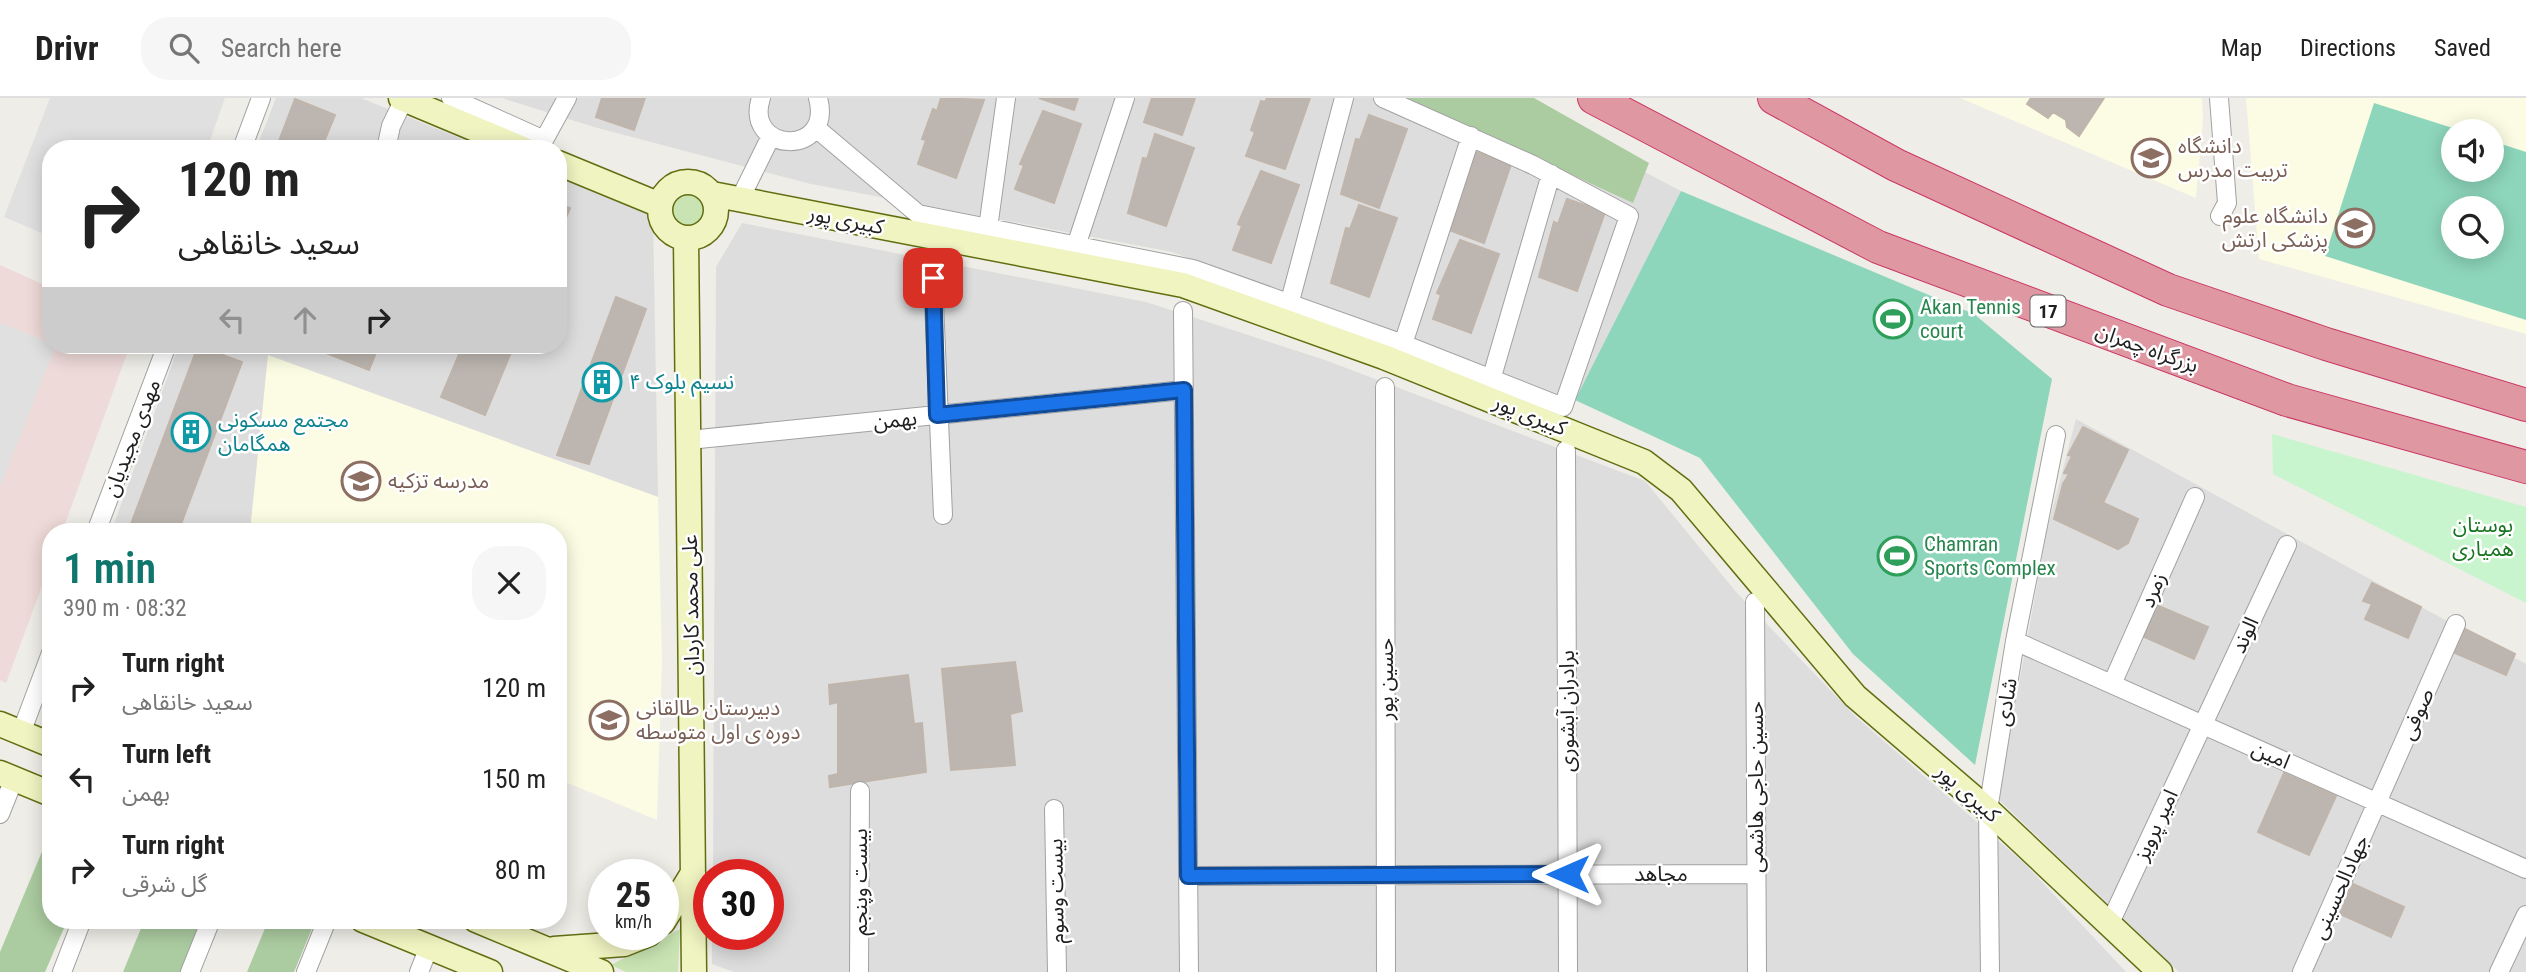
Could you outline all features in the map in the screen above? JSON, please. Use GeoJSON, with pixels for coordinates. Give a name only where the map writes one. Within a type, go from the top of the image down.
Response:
{"type":"FeatureCollection","features":[{"type":"Feature","properties":{"kind":"highway","name":"بزرگراه چمران"},"geometry":{"type":"LineString","coordinates":[[1594,98],[1878,247],[2287,400],[2526,467]]}},
{"type":"Feature","properties":{"kind":"highway"},"geometry":{"type":"LineString","coordinates":[[1774,98],[1896,165],[2168,290],[2326,344],[2526,405]]}},
{"type":"Feature","properties":{"kind":"street"},"geometry":{"type":"LineString","coordinates":[[245,140],[261,98]]}},
{"type":"Feature","properties":{"kind":"street"},"geometry":{"type":"LineString","coordinates":[[451,98],[544,140],[567,98]]}},
{"type":"Feature","properties":{"kind":"street"},"geometry":{"type":"LineString","coordinates":[[761,98],[760,120],[771,136],[780,141],[800,141],[816,128],[821,109],[818,98]]}},
{"type":"Feature","properties":{"kind":"street"},"geometry":{"type":"LineString","coordinates":[[988,228],[1006,98]]}},
{"type":"Feature","properties":{"kind":"street"},"geometry":{"type":"LineString","coordinates":[[1076,246],[1125,98]]}},
{"type":"Feature","properties":{"kind":"street"},"geometry":{"type":"LineString","coordinates":[[1289,304],[1344,98]]}},
{"type":"Feature","properties":{"kind":"street"},"geometry":{"type":"LineString","coordinates":[[816,128],[918,214],[1193,269],[1403,344],[1563,407],[1629,216],[1551,174],[1383,98]]}},
{"type":"Feature","properties":{"kind":"street"},"geometry":{"type":"LineString","coordinates":[[2219,98],[2227,203],[2220,216]]}},
{"type":"Feature","properties":{"kind":"street"},"geometry":{"type":"LineString","coordinates":[[388,140],[403,99],[501,140]]}},
{"type":"Feature","properties":{"kind":"street"},"geometry":{"type":"LineString","coordinates":[[740,200],[771,136]]}},
{"type":"Feature","properties":{"kind":"street"},"geometry":{"type":"LineString","coordinates":[[1403,344],[1471,136]]}},
{"type":"Feature","properties":{"kind":"street"},"geometry":{"type":"LineString","coordinates":[[567,167],[660,205]]}},
{"type":"Feature","properties":{"kind":"street"},"geometry":{"type":"LineString","coordinates":[[1491,380],[1551,174]]}},
{"type":"Feature","properties":{"kind":"street"},"geometry":{"type":"LineString","coordinates":[[687,181],[696,183],[712,194],[717,211],[710,228],[695,238],[677,236],[663,223],[660,205],[669,189],[687,181]]}},
{"type":"Feature","properties":{"kind":"street","name":"کبیری پور"},"geometry":{"type":"LineString","coordinates":[[712,194],[1183,285],[1384,357],[1644,462],[1681,490],[1855,696],[1988,810],[2160,972]]}},
{"type":"Feature","properties":{"kind":"street","name":"علی محمد کاردان"},"geometry":{"type":"LineString","coordinates":[[686,238],[695,859]]}},
{"type":"Feature","properties":{"kind":"street"},"geometry":{"type":"LineString","coordinates":[[933,278],[943,515]]}},
{"type":"Feature","properties":{"kind":"street"},"geometry":{"type":"LineString","coordinates":[[1184,311],[1189,972]]}},
{"type":"Feature","properties":{"kind":"street","name":"مهدی مجیدیان"},"geometry":{"type":"LineString","coordinates":[[99,523],[164,354]]}},
{"type":"Feature","properties":{"kind":"street","name":"حسین پور"},"geometry":{"type":"LineString","coordinates":[[1385,387],[1386,972]]}},
{"type":"Feature","properties":{"kind":"street","name":"بهمن"},"geometry":{"type":"LineString","coordinates":[[689,440],[1184,390]]}},
{"type":"Feature","properties":{"kind":"street","name":"شادی"},"geometry":{"type":"LineString","coordinates":[[1990,972],[1988,810],[2015,641],[2056,435]]}},
{"type":"Feature","properties":{"kind":"street","name":"برادران آبشوری"},"geometry":{"type":"LineString","coordinates":[[1566,450],[1568,972]]}},
{"type":"Feature","properties":{"kind":"street","name":"زمرد"},"geometry":{"type":"LineString","coordinates":[[2112,684],[2195,497]]}},
{"type":"Feature","properties":{"kind":"street","name":"الوند"},"geometry":{"type":"LineString","coordinates":[[2203,724],[2287,545]]}},
{"type":"Feature","properties":{"kind":"street","name":"حسین حاجی هاشمی"},"geometry":{"type":"LineString","coordinates":[[1755,602],[1756,972]]}},
{"type":"Feature","properties":{"kind":"street","name":"صوفی"},"geometry":{"type":"LineString","coordinates":[[2377,803],[2456,624]]}},
{"type":"Feature","properties":{"kind":"street","name":"امین"},"geometry":{"type":"LineString","coordinates":[[2015,641],[2526,869]]}},
{"type":"Feature","properties":{"kind":"street"},"geometry":{"type":"LineString","coordinates":[[42,669],[10,728],[42,741]]}},
{"type":"Feature","properties":{"kind":"street","name":"امیر پرویز"},"geometry":{"type":"LineString","coordinates":[[2109,925],[2203,724]]}},
{"type":"Feature","properties":{"kind":"street"},"geometry":{"type":"LineString","coordinates":[[0,814],[7,776],[42,790]]}},
{"type":"Feature","properties":{"kind":"street","name":"بیست وپنجم"},"geometry":{"type":"LineString","coordinates":[[859,972],[860,792]]}},
{"type":"Feature","properties":{"kind":"street","name":"جهادالحسینی"},"geometry":{"type":"LineString","coordinates":[[2302,972],[2377,803]]}},
{"type":"Feature","properties":{"kind":"street","name":"بیست وسوم"},"geometry":{"type":"LineString","coordinates":[[1055,809],[1057,972]]}},
{"type":"Feature","properties":{"kind":"street"},"geometry":{"type":"LineString","coordinates":[[679,896],[693,872]]}},
{"type":"Feature","properties":{"kind":"street","name":"مجاهد"},"geometry":{"type":"LineString","coordinates":[[1188,876],[1756,874]]}},
{"type":"Feature","properties":{"kind":"street"},"geometry":{"type":"LineString","coordinates":[[2499,972],[2526,915]]}},
{"type":"Feature","properties":{"kind":"street"},"geometry":{"type":"LineString","coordinates":[[62,972],[79,929]]}},
{"type":"Feature","properties":{"kind":"street"},"geometry":{"type":"LineString","coordinates":[[190,972],[207,929]]}},
{"type":"Feature","properties":{"kind":"street"},"geometry":{"type":"LineString","coordinates":[[306,972],[323,929]]}},
{"type":"Feature","properties":{"kind":"street"},"geometry":{"type":"LineString","coordinates":[[384,929],[489,972]]}},
{"type":"Feature","properties":{"kind":"street"},"geometry":{"type":"LineString","coordinates":[[497,929],[601,972]]}},
{"type":"Feature","properties":{"kind":"street"},"geometry":{"type":"LineString","coordinates":[[419,972],[429,947]]}},
{"type":"Feature","properties":{"kind":"street"},"geometry":{"type":"LineString","coordinates":[[547,950],[588,947]]}},
{"type":"Feature","properties":{"kind":"street","name":"علی محمد کاردان"},"geometry":{"type":"LineString","coordinates":[[694,950],[694,972]]}},
{"type":"Feature","properties":{"kind":"shaded area"},"geometry":{"type":"Polygon","coordinates":[[[50,98],[225,98],[210,140],[42,140],[42,233],[4,217],[50,98]]]}},
{"type":"Feature","properties":{"kind":"shaded area"},"geometry":{"type":"Polygon","coordinates":[[[276,98],[361,98],[465,140],[260,140],[276,98]]]}},
{"type":"Feature","properties":{"kind":"shaded area"},"geometry":{"type":"Polygon","coordinates":[[[502,98],[1503,98],[1681,191],[1575,400],[1172,252],[811,184],[594,127],[502,98]]]}},
{"type":"Feature","properties":{"kind":"shaded area","name":"دانشگاه تربیت مدرس"},"geometry":{"type":"Polygon","coordinates":[[[1960,98],[2202,98],[2203,119],[2196,198],[1960,98]]]}},
{"type":"Feature","properties":{"kind":"shaded area","name":"دانشگاه علوم پزشکی ارتش"},"geometry":{"type":"Polygon","coordinates":[[[2246,98],[2526,98],[2526,334],[2259,259],[2246,98]]]}},
{"type":"Feature","properties":{"kind":"shaded area"},"geometry":{"type":"Polygon","coordinates":[[[567,181],[653,216],[658,497],[269,356],[251,523],[114,523],[176,354],[567,354],[567,181]]]}},
{"type":"Feature","properties":{"kind":"shaded area"},"geometry":{"type":"Polygon","coordinates":[[[742,223],[1146,302],[1325,360],[1645,481],[1737,593],[1855,716],[2024,863],[2126,972],[734,972],[712,964],[712,950],[784,950],[784,859],[713,859],[716,267],[742,223]]]}},
{"type":"Feature","properties":{"kind":"shaded area"},"geometry":{"type":"Polygon","coordinates":[[[0,265],[42,284],[42,339],[0,323],[0,265]]]}},
{"type":"Feature","properties":{"kind":"shaded area"},"geometry":{"type":"Polygon","coordinates":[[[0,323],[42,340],[42,354],[52,354],[0,487],[0,323]]]}},
{"type":"Feature","properties":{"kind":"shaded area"},"geometry":{"type":"Polygon","coordinates":[[[52,354],[127,354],[65,523],[42,523],[42,586],[6,683],[0,680],[0,487],[52,354]]]}},
{"type":"Feature","properties":{"kind":"shaded area"},"geometry":{"type":"Polygon","coordinates":[[[268,355],[658,497],[662,661],[657,820],[567,783],[567,523],[251,523],[268,355]]]}},
{"type":"Feature","properties":{"kind":"shaded area"},"geometry":{"type":"Polygon","coordinates":[[[2076,419],[2526,664],[2526,972],[2179,972],[1998,799],[2047,530],[2076,419]]]}},
{"type":"Feature","properties":{"kind":"green space"},"geometry":{"type":"Polygon","coordinates":[[[1405,98],[1534,98],[1649,163],[1633,203],[1405,98]]]}},
{"type":"Feature","properties":{"kind":"green space"},"geometry":{"type":"Polygon","coordinates":[[[2374,103],[2441,124],[2441,182],[2504,182],[2504,145],[2526,152],[2526,320],[2325,256],[2374,103]]]}},
{"type":"Feature","properties":{"kind":"green space"},"geometry":{"type":"Polygon","coordinates":[[[688,190],[701,196],[707,209],[701,222],[688,228],[675,222],[669,209],[675,196],[688,190]]]}},
{"type":"Feature","properties":{"kind":"green space","name":"Chamran Sports Complex"},"geometry":{"type":"Polygon","coordinates":[[[1681,191],[1974,314],[2052,379],[1975,765],[1853,654],[1700,458],[1575,400],[1681,191]]]}},
{"type":"Feature","properties":{"kind":"green space","name":"بوستان همیاری"},"geometry":{"type":"Polygon","coordinates":[[[2272,434],[2526,507],[2526,603],[2273,474],[2272,434]]]}},
{"type":"Feature","properties":{"kind":"green space"},"geometry":{"type":"Polygon","coordinates":[[[42,852],[42,929],[64,929],[45,972],[0,972],[0,952],[42,852]]]}},
{"type":"Feature","properties":{"kind":"green space"},"geometry":{"type":"Polygon","coordinates":[[[141,929],[200,929],[182,972],[123,972],[141,929]]]}},
{"type":"Feature","properties":{"kind":"green space"},"geometry":{"type":"Polygon","coordinates":[[[265,929],[312,929],[294,972],[247,972],[265,929]]]}},
{"type":"Feature","properties":{"kind":"green space"},"geometry":{"type":"Polygon","coordinates":[[[680,929],[678,972],[626,972],[611,965],[640,950],[679,950],[680,929]]]}},
{"type":"Feature","properties":{"kind":"building"},"geometry":{"type":"Polygon","coordinates":[[[602,98],[645,98],[634,130],[596,117],[602,98]]]}},
{"type":"Feature","properties":{"kind":"building"},"geometry":{"type":"Polygon","coordinates":[[[941,98],[984,100],[956,178],[918,164],[926,140],[922,139],[933,109],[937,111],[941,98]]]}},
{"type":"Feature","properties":{"kind":"building"},"geometry":{"type":"Polygon","coordinates":[[[1039,98],[1078,98],[1074,110],[1039,98]]]}},
{"type":"Feature","properties":{"kind":"building"},"geometry":{"type":"Polygon","coordinates":[[[1152,98],[1195,98],[1182,135],[1144,122],[1152,98]]]}},
{"type":"Feature","properties":{"kind":"building"},"geometry":{"type":"Polygon","coordinates":[[[1267,98],[1310,98],[1285,169],[1246,156],[1255,132],[1251,130],[1261,101],[1265,102],[1267,98]]]}},
{"type":"Feature","properties":{"kind":"building"},"geometry":{"type":"Polygon","coordinates":[[[2031,98],[2104,98],[2079,136],[2067,127],[2066,120],[2053,112],[2048,118],[2027,104],[2031,98]]]}},
{"type":"Feature","properties":{"kind":"building"},"geometry":{"type":"Polygon","coordinates":[[[295,99],[335,115],[325,140],[279,140],[295,99]]]}},
{"type":"Feature","properties":{"kind":"building"},"geometry":{"type":"Polygon","coordinates":[[[1043,111],[1081,124],[1054,203],[1015,189],[1024,165],[1020,164],[1043,111]]]}},
{"type":"Feature","properties":{"kind":"building"},"geometry":{"type":"Polygon","coordinates":[[[1369,115],[1407,129],[1379,208],[1341,194],[1356,139],[1360,140],[1369,115]]]}},
{"type":"Feature","properties":{"kind":"building"},"geometry":{"type":"Polygon","coordinates":[[[1155,134],[1194,148],[1166,226],[1128,213],[1143,158],[1147,159],[1155,134]]]}},
{"type":"Feature","properties":{"kind":"building"},"geometry":{"type":"Polygon","coordinates":[[[1473,151],[1511,164],[1484,243],[1446,229],[1473,151]]]}},
{"type":"Feature","properties":{"kind":"building"},"geometry":{"type":"Polygon","coordinates":[[[1261,171],[1299,185],[1271,263],[1233,250],[1242,226],[1238,224],[1261,171]]]}},
{"type":"Feature","properties":{"kind":"building"},"geometry":{"type":"Polygon","coordinates":[[[1567,199],[1605,212],[1577,291],[1539,277],[1554,222],[1558,224],[1567,199]]]}},
{"type":"Feature","properties":{"kind":"building"},"geometry":{"type":"Polygon","coordinates":[[[1359,205],[1397,218],[1369,297],[1331,283],[1346,228],[1350,229],[1359,205]]]}},
{"type":"Feature","properties":{"kind":"building"},"geometry":{"type":"Polygon","coordinates":[[[1460,240],[1499,254],[1471,333],[1433,319],[1441,295],[1437,293],[1460,240]]]}},
{"type":"Feature","properties":{"kind":"building","name":"نسیم بلوک ۴"},"geometry":{"type":"Polygon","coordinates":[[[616,297],[646,309],[589,464],[557,455],[616,297]]]}},
{"type":"Feature","properties":{"kind":"building","name":"مجتمع مسکونی همگامان"},"geometry":{"type":"Polygon","coordinates":[[[195,354],[220,354],[242,362],[181,523],[131,523],[195,354]]]}},
{"type":"Feature","properties":{"kind":"building"},"geometry":{"type":"Polygon","coordinates":[[[329,354],[375,354],[369,370],[329,354]]]}},
{"type":"Feature","properties":{"kind":"building"},"geometry":{"type":"Polygon","coordinates":[[[459,354],[510,354],[485,415],[441,397],[459,354]]]}},
{"type":"Feature","properties":{"kind":"building"},"geometry":{"type":"Polygon","coordinates":[[[2083,427],[2128,450],[2103,503],[2063,484],[2069,474],[2064,473],[2072,456],[2068,455],[2083,427]]]}},
{"type":"Feature","properties":{"kind":"building"},"geometry":{"type":"Polygon","coordinates":[[[2063,484],[2138,519],[2128,543],[2118,549],[2054,519],[2063,484]]]}},
{"type":"Feature","properties":{"kind":"building"},"geometry":{"type":"Polygon","coordinates":[[[2372,583],[2421,607],[2408,638],[2365,619],[2372,604],[2363,601],[2372,583]]]}},
{"type":"Feature","properties":{"kind":"building"},"geometry":{"type":"Polygon","coordinates":[[[2154,604],[2208,627],[2194,659],[2140,635],[2154,604]]]}},
{"type":"Feature","properties":{"kind":"building"},"geometry":{"type":"Polygon","coordinates":[[[2465,629],[2515,654],[2506,675],[2455,653],[2465,629]]]}},
{"type":"Feature","properties":{"kind":"building"},"geometry":{"type":"Polygon","coordinates":[[[1015,662],[1022,711],[1010,714],[1015,765],[951,770],[942,669],[1015,662]]]}},
{"type":"Feature","properties":{"kind":"building"},"geometry":{"type":"Polygon","coordinates":[[[908,675],[914,724],[922,723],[926,772],[830,787],[829,776],[838,774],[838,702],[830,704],[829,685],[908,675]]]}},
{"type":"Feature","properties":{"kind":"building"},"geometry":{"type":"Polygon","coordinates":[[[2284,773],[2336,796],[2309,855],[2258,832],[2284,773]]]}},
{"type":"Feature","properties":{"kind":"building"},"geometry":{"type":"Polygon","coordinates":[[[2353,884],[2404,907],[2391,937],[2340,914],[2353,884]]]}},
{"type":"Feature","properties":{"kind":"place","name":"دانشگاه تربیت مدرس"},"geometry":{"type":"Point","coordinates":[2151,158]}},
{"type":"Feature","properties":{"kind":"place","name":"دانشگاه علوم پزشکی ارتش"},"geometry":{"type":"Point","coordinates":[2355,228]}},
{"type":"Feature","properties":{"kind":"place","name":"Akan Tennis court"},"geometry":{"type":"Point","coordinates":[1893,319]}},
{"type":"Feature","properties":{"kind":"place","name":"نسیم بلوک ۴"},"geometry":{"type":"Point","coordinates":[602,382]}},
{"type":"Feature","properties":{"kind":"place","name":"مجتمع مسکونی همگامان"},"geometry":{"type":"Point","coordinates":[191,432]}},
{"type":"Feature","properties":{"kind":"place","name":"مدرسه تزکیه"},"geometry":{"type":"Point","coordinates":[361,481]}},
{"type":"Feature","properties":{"kind":"place","name":"Chamran Sports Complex"},"geometry":{"type":"Point","coordinates":[1897,556]}},
{"type":"Feature","properties":{"kind":"place","name":"دبیرستان طالقانی دوره ی اول متوسطه"},"geometry":{"type":"Point","coordinates":[609,720]}},
{"type":"Feature","properties":{"kind":"route"},"geometry":{"type":"LineString","coordinates":[[933,278],[937,415],[1184,390],[1188,876],[1568,874]]}}]}
